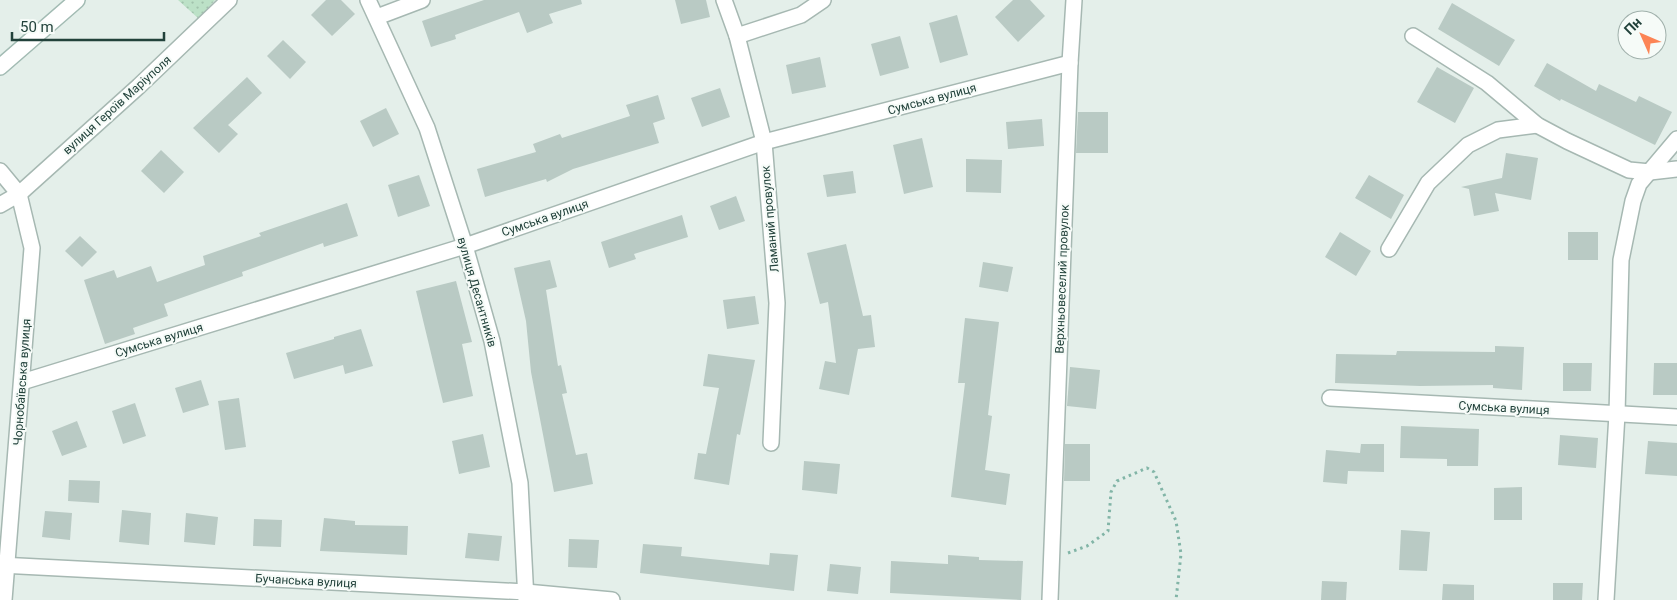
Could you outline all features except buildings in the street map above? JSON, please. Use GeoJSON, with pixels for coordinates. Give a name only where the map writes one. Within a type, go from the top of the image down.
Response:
{"type":"FeatureCollection","features":[{"type":"Feature","properties":{"kind":"street"},"geometry":{"type":"LineString","coordinates":[[0,67],[77,0]]}},
{"type":"Feature","properties":{"kind":"street","name":"вулиця Героїв Маріуполя"},"geometry":{"type":"LineString","coordinates":[[0,205],[18,194],[139,86],[229,0]]}},
{"type":"Feature","properties":{"kind":"street","name":"вулиця Десантників"},"geometry":{"type":"LineString","coordinates":[[368,0],[378,17],[427,128],[465,246],[492,341],[520,483],[526,596]]}},
{"type":"Feature","properties":{"kind":"street"},"geometry":{"type":"LineString","coordinates":[[378,17],[422,0]]}},
{"type":"Feature","properties":{"kind":"street","name":"Ламаний провулок"},"geometry":{"type":"LineString","coordinates":[[724,0],[737,36],[764,142],[777,303],[770,443]]}},
{"type":"Feature","properties":{"kind":"street"},"geometry":{"type":"LineString","coordinates":[[737,36],[801,15],[823,0]]}},
{"type":"Feature","properties":{"kind":"street","name":"Верхньовеселий провулок"},"geometry":{"type":"LineString","coordinates":[[1050,600],[1074,0]]}},
{"type":"Feature","properties":{"kind":"street"},"geometry":{"type":"LineString","coordinates":[[1413,36],[1487,83],[1536,125],[1567,142],[1629,170],[1650,172],[1677,169]]}},
{"type":"Feature","properties":{"kind":"street","name":"Сумська вулиця"},"geometry":{"type":"LineString","coordinates":[[22,382],[465,246],[764,142],[1070,63]]}},
{"type":"Feature","properties":{"kind":"street"},"geometry":{"type":"LineString","coordinates":[[1389,249],[1428,182],[1468,146],[1498,130],[1536,125]]}},
{"type":"Feature","properties":{"kind":"street"},"geometry":{"type":"LineString","coordinates":[[1606,600],[1617,414],[1621,260],[1633,200],[1639,184],[1677,139]]}},
{"type":"Feature","properties":{"kind":"street","name":"Чорнобаївська вулиця"},"geometry":{"type":"LineString","coordinates":[[0,172],[18,194],[32,248],[22,382],[4,565],[4,600]]}},
{"type":"Feature","properties":{"kind":"street","name":"Сумська вулиця"},"geometry":{"type":"LineString","coordinates":[[1330,398],[1677,417]]}},
{"type":"Feature","properties":{"kind":"street","name":"Бучанська вулиця"},"geometry":{"type":"LineString","coordinates":[[4,565],[612,600]]}},
{"type":"Feature","properties":{"kind":"path"},"geometry":{"type":"LineString","coordinates":[[1053,558],[1086,546],[1108,531],[1111,492],[1117,482],[1147,468],[1154,472],[1176,521],[1181,554],[1176,600]]}},
{"type":"Feature","properties":{"kind":"green space"},"geometry":{"type":"Polygon","coordinates":[[[178,0],[215,0],[199,19],[178,0]]]}}]}
